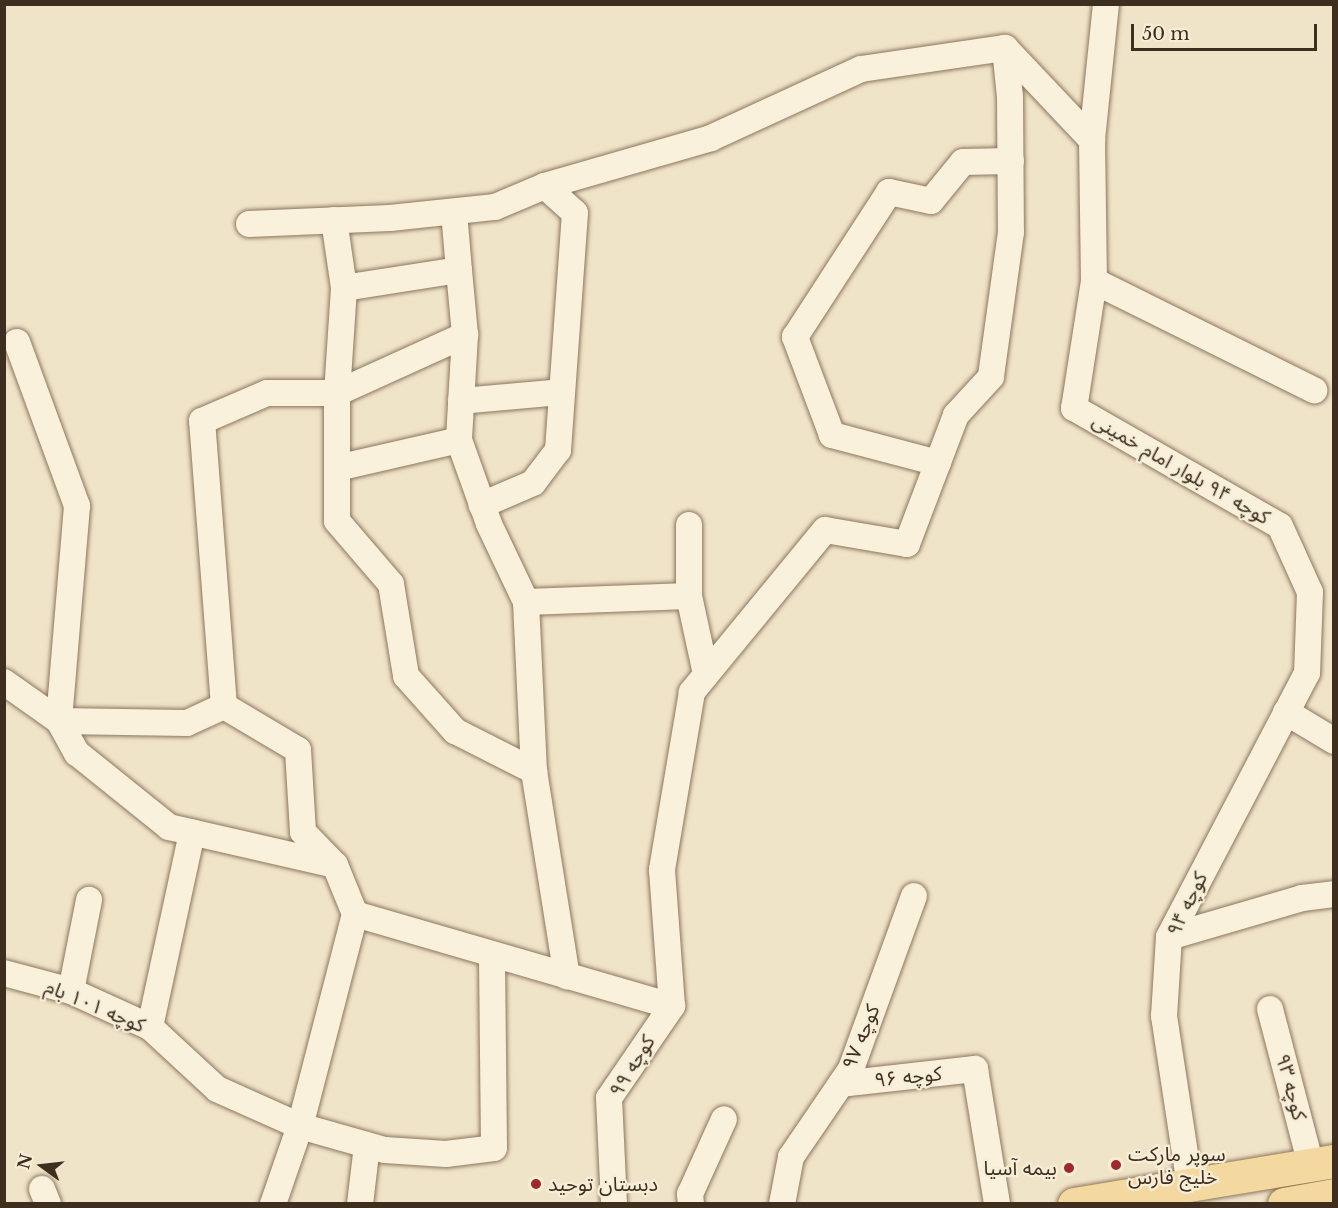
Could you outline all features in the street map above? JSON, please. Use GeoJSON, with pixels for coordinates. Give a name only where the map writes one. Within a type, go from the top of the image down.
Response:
{"type":"FeatureCollection","features":[{"type":"Feature","properties":{"kind":"main road"},"geometry":{"type":"LineString","coordinates":[[1074,1203],[1193,1194],[1322,1163]]}},
{"type":"Feature","properties":{"kind":"main road"},"geometry":{"type":"LineString","coordinates":[[1284,1203],[1334,1195]]}},
{"type":"Feature","properties":{"kind":"street","name":"کوچه ۹۴ بلوار امام خمینی"},"geometry":{"type":"LineString","coordinates":[[1107,4],[1092,140],[1094,281],[1074,408],[1280,526],[1310,592],[1307,672],[1286,712]]}},
{"type":"Feature","properties":{"kind":"street"},"geometry":{"type":"LineString","coordinates":[[1005,48],[1092,140]]}},
{"type":"Feature","properties":{"kind":"street"},"geometry":{"type":"LineString","coordinates":[[355,914],[672,1006],[662,870],[692,692],[825,530],[907,544],[956,415],[990,377],[1011,232],[1011,161],[1005,48]]}},
{"type":"Feature","properties":{"kind":"street"},"geometry":{"type":"LineString","coordinates":[[249,224],[454,212],[495,207],[545,186],[711,138],[861,69],[1005,48]]}},
{"type":"Feature","properties":{"kind":"street"},"geometry":{"type":"LineString","coordinates":[[938,463],[832,435],[795,337],[889,192],[932,201],[963,162],[1011,161]]}},
{"type":"Feature","properties":{"kind":"street"},"geometry":{"type":"LineString","coordinates":[[482,505],[533,483],[558,450],[575,213],[545,186]]}},
{"type":"Feature","properties":{"kind":"street"},"geometry":{"type":"LineString","coordinates":[[454,212],[465,335],[459,440],[482,505],[526,602],[534,771],[567,976]]}},
{"type":"Feature","properties":{"kind":"street"},"geometry":{"type":"LineString","coordinates":[[334,220],[344,288],[336,393],[337,521],[391,584],[406,676],[454,730],[534,771]]}},
{"type":"Feature","properties":{"kind":"street"},"geometry":{"type":"LineString","coordinates":[[344,288],[459,270]]}},
{"type":"Feature","properties":{"kind":"street"},"geometry":{"type":"LineString","coordinates":[[1094,281],[1314,390]]}},
{"type":"Feature","properties":{"kind":"street"},"geometry":{"type":"LineString","coordinates":[[224,706],[202,421],[267,393],[336,393],[465,335]]}},
{"type":"Feature","properties":{"kind":"street"},"geometry":{"type":"LineString","coordinates":[[17,342],[77,506],[59,721]]}},
{"type":"Feature","properties":{"kind":"street"},"geometry":{"type":"LineString","coordinates":[[461,401],[562,392]]}},
{"type":"Feature","properties":{"kind":"street"},"geometry":{"type":"LineString","coordinates":[[337,468],[459,440]]}},
{"type":"Feature","properties":{"kind":"street"},"geometry":{"type":"LineString","coordinates":[[689,525],[689,596],[706,674]]}},
{"type":"Feature","properties":{"kind":"street"},"geometry":{"type":"LineString","coordinates":[[526,602],[689,596]]}},
{"type":"Feature","properties":{"kind":"street"},"geometry":{"type":"LineString","coordinates":[[4,682],[59,721],[77,753],[169,827],[335,865]]}},
{"type":"Feature","properties":{"kind":"street"},"geometry":{"type":"LineString","coordinates":[[59,721],[187,723],[224,706]]}},
{"type":"Feature","properties":{"kind":"street"},"geometry":{"type":"LineString","coordinates":[[224,706],[298,750],[303,832],[335,865],[355,914],[300,1126],[273,1203]]}},
{"type":"Feature","properties":{"kind":"street"},"geometry":{"type":"LineString","coordinates":[[1286,712],[1334,741]]}},
{"type":"Feature","properties":{"kind":"street","name":"کوچه ۹۴"},"geometry":{"type":"LineString","coordinates":[[1193,1194],[1164,1016],[1169,937],[1286,712]]}},
{"type":"Feature","properties":{"kind":"street"},"geometry":{"type":"LineString","coordinates":[[150,1027],[192,832]]}},
{"type":"Feature","properties":{"kind":"street"},"geometry":{"type":"LineString","coordinates":[[1169,937],[1302,898],[1334,894]]}},
{"type":"Feature","properties":{"kind":"street","name":"کوچه ۹۷"},"geometry":{"type":"LineString","coordinates":[[782,1203],[791,1156],[851,1069],[914,896]]}},
{"type":"Feature","properties":{"kind":"street"},"geometry":{"type":"LineString","coordinates":[[70,991],[88,900]]}},
{"type":"Feature","properties":{"kind":"street","name":"کوچه ۱۰۱ بام"},"geometry":{"type":"LineString","coordinates":[[4,973],[70,991],[150,1027],[217,1089],[300,1126],[367,1145],[446,1154],[494,1148],[492,955]]}},
{"type":"Feature","properties":{"kind":"street","name":"کوچه ۹۹"},"geometry":{"type":"LineString","coordinates":[[614,1203],[609,1098],[672,1006]]}},
{"type":"Feature","properties":{"kind":"street","name":"کوچه ۹۳"},"geometry":{"type":"LineString","coordinates":[[1270,1009],[1322,1163]]}},
{"type":"Feature","properties":{"kind":"street","name":"کوچه ۹۶"},"geometry":{"type":"LineString","coordinates":[[841,1084],[975,1069],[997,1203]]}},
{"type":"Feature","properties":{"kind":"street"},"geometry":{"type":"LineString","coordinates":[[691,1203],[690,1194],[724,1119]]}},
{"type":"Feature","properties":{"kind":"street"},"geometry":{"type":"LineString","coordinates":[[360,1203],[367,1145]]}},
{"type":"Feature","properties":{"kind":"place","name":"سوپر مارکت خلیج فارس"},"geometry":{"type":"Point","coordinates":[1116,1165]}},
{"type":"Feature","properties":{"kind":"place","name":"بیمه آسیا"},"geometry":{"type":"Point","coordinates":[1069,1168]}},
{"type":"Feature","properties":{"kind":"place","name":"دبستان توحید"},"geometry":{"type":"Point","coordinates":[536,1184]}}]}
